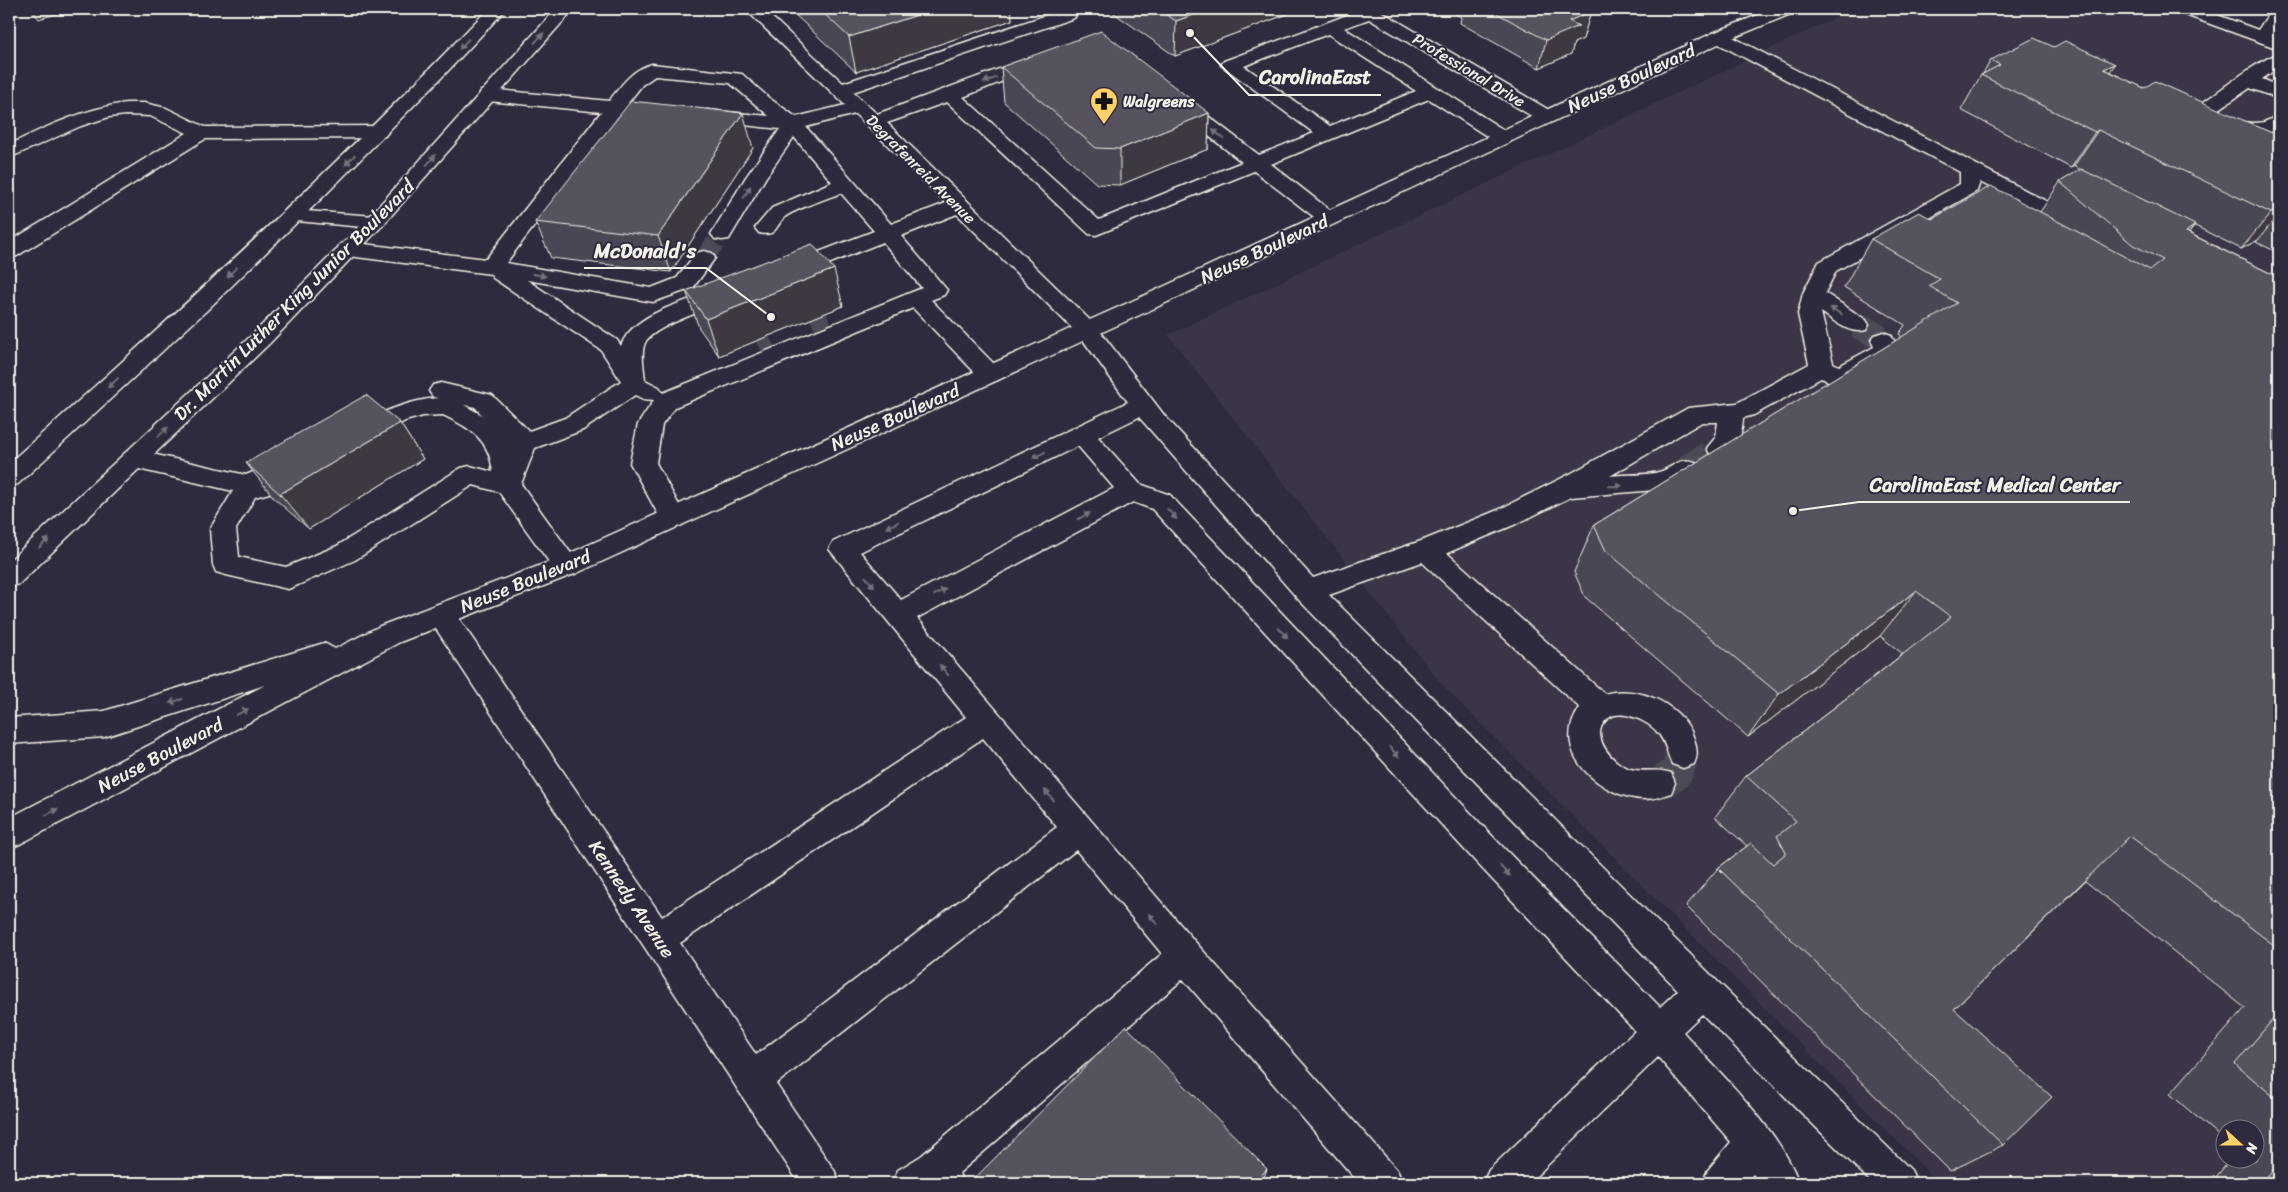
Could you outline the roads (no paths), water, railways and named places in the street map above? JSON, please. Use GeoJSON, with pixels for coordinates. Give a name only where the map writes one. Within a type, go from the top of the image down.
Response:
{"type":"FeatureCollection","features":[{"type":"Feature","properties":{"kind":"main road"},"geometry":{"type":"LineString","coordinates":[[9,477],[292,216],[378,132],[497,9]]}},
{"type":"Feature","properties":{"kind":"main road","name":"Dr. Martin Luther King Junior Boulevard"},"geometry":{"type":"LineString","coordinates":[[9,577],[262,338],[375,222],[565,9]]}},
{"type":"Feature","properties":{"kind":"main road","name":"Degrafenreid Avenue"},"geometry":{"type":"LineString","coordinates":[[753,9],[874,121],[958,206],[1088,330],[1155,421],[1308,591],[1702,990],[1898,1183]]}},
{"type":"Feature","properties":{"kind":"main road"},"geometry":{"type":"LineString","coordinates":[[840,90],[1068,14],[1063,9]]}},
{"type":"Feature","properties":{"kind":"main road","name":"Neuse Boulevard"},"geometry":{"type":"LineString","coordinates":[[9,834],[390,634],[567,566],[1329,220],[1720,37],[1787,9]]}},
{"type":"Feature","properties":{"kind":"main road"},"geometry":{"type":"LineString","coordinates":[[2186,9],[2279,44]]}},
{"type":"Feature","properties":{"kind":"main road"},"geometry":{"type":"LineString","coordinates":[[1328,134],[1230,65],[1330,27],[1368,10]]}},
{"type":"Feature","properties":{"kind":"main road","name":"Professional Drive"},"geometry":{"type":"LineString","coordinates":[[1368,10],[1547,117]]}},
{"type":"Feature","properties":{"kind":"main road"},"geometry":{"type":"LineString","coordinates":[[2262,38],[2274,19],[2279,15]]}},
{"type":"Feature","properties":{"kind":"main road"},"geometry":{"type":"LineString","coordinates":[[1330,27],[1503,138]]}},
{"type":"Feature","properties":{"kind":"main road"},"geometry":{"type":"LineString","coordinates":[[1720,37],[2093,234]]}},
{"type":"Feature","properties":{"kind":"main road"},"geometry":{"type":"LineString","coordinates":[[874,121],[950,95],[1049,57]]}},
{"type":"Feature","properties":{"kind":"main road"},"geometry":{"type":"LineString","coordinates":[[2279,59],[2201,112],[2221,122],[2247,128],[2272,127],[2279,122]]}},
{"type":"Feature","properties":{"kind":"main road"},"geometry":{"type":"LineString","coordinates":[[491,267],[635,81],[652,70],[735,78],[762,102],[793,124],[936,290],[666,401],[650,424],[642,463],[673,518]]}},
{"type":"Feature","properties":{"kind":"main road"},"geometry":{"type":"LineString","coordinates":[[2247,80],[2279,93]]}},
{"type":"Feature","properties":{"kind":"main road"},"geometry":{"type":"LineString","coordinates":[[1164,92],[1329,220]]}},
{"type":"Feature","properties":{"kind":"main road"},"geometry":{"type":"LineString","coordinates":[[950,95],[1096,229],[1430,92]]}},
{"type":"Feature","properties":{"kind":"main road"},"geometry":{"type":"LineString","coordinates":[[488,95],[644,111]]}},
{"type":"Feature","properties":{"kind":"main road"},"geometry":{"type":"LineString","coordinates":[[694,115],[793,124],[858,107]]}},
{"type":"Feature","properties":{"kind":"main road"},"geometry":{"type":"LineString","coordinates":[[9,152],[70,125],[108,111],[145,110],[176,119],[201,133],[378,132]]}},
{"type":"Feature","properties":{"kind":"main road"},"geometry":{"type":"LineString","coordinates":[[722,234],[756,176],[793,124]]}},
{"type":"Feature","properties":{"kind":"main road"},"geometry":{"type":"LineString","coordinates":[[9,251],[201,133]]}},
{"type":"Feature","properties":{"kind":"main road"},"geometry":{"type":"LineString","coordinates":[[1884,340],[1887,350],[1838,377],[1822,367],[1809,314],[1813,297],[1827,267],[1951,208],[1970,187],[1970,168]]}},
{"type":"Feature","properties":{"kind":"main road"},"geometry":{"type":"LineString","coordinates":[[766,228],[779,212],[845,184]]}},
{"type":"Feature","properties":{"kind":"main road"},"geometry":{"type":"LineString","coordinates":[[634,384],[631,355],[635,338],[650,325],[958,206]]}},
{"type":"Feature","properties":{"kind":"main road"},"geometry":{"type":"LineString","coordinates":[[292,216],[375,222]]}},
{"type":"Feature","properties":{"kind":"main road"},"geometry":{"type":"LineString","coordinates":[[348,249],[491,267],[653,295],[685,283],[704,258]]}},
{"type":"Feature","properties":{"kind":"main road"},"geometry":{"type":"LineString","coordinates":[[491,267],[609,346],[634,384],[666,401]]}},
{"type":"Feature","properties":{"kind":"main road"},"geometry":{"type":"LineString","coordinates":[[1813,297],[1858,325]]}},
{"type":"Feature","properties":{"kind":"main road"},"geometry":{"type":"LineString","coordinates":[[916,298],[990,374]]}},
{"type":"Feature","properties":{"kind":"main road"},"geometry":{"type":"LineString","coordinates":[[695,389],[727,356],[842,309],[857,309],[877,314]]}},
{"type":"Feature","properties":{"kind":"main road"},"geometry":{"type":"LineString","coordinates":[[1308,591],[1426,550],[1508,517],[1566,489],[1697,414],[1731,414],[1761,402],[1822,367]]}},
{"type":"Feature","properties":{"kind":"main road"},"geometry":{"type":"LineString","coordinates":[[508,486],[525,442],[574,424],[634,384]]}},
{"type":"Feature","properties":{"kind":"main road"},"geometry":{"type":"LineString","coordinates":[[508,486],[470,474],[346,553],[288,578],[226,565],[223,529],[250,484],[406,394],[440,391],[483,401],[525,442]]}},
{"type":"Feature","properties":{"kind":"main road"},"geometry":{"type":"LineString","coordinates":[[1143,405],[842,550],[1185,956],[1384,1183]]}},
{"type":"Feature","properties":{"kind":"main road"},"geometry":{"type":"LineString","coordinates":[[134,459],[250,484],[256,488],[286,480],[397,415],[423,408],[446,406],[475,421],[495,436],[505,461],[508,486],[567,566]]}},
{"type":"Feature","properties":{"kind":"main road"},"geometry":{"type":"LineString","coordinates":[[1719,448],[1725,444],[1730,436],[1731,414]]}},
{"type":"Feature","properties":{"kind":"main road"},"geometry":{"type":"LineString","coordinates":[[1082,434],[1131,491],[1161,502],[1486,851],[1658,1030],[1755,1142],[1780,1183]]}},
{"type":"Feature","properties":{"kind":"main road"},"geometry":{"type":"LineString","coordinates":[[1566,489],[1667,480],[1686,468]]}},
{"type":"Feature","properties":{"kind":"main road"},"geometry":{"type":"LineString","coordinates":[[897,615],[1131,491]]}},
{"type":"Feature","properties":{"kind":"main road"},"geometry":{"type":"LineString","coordinates":[[1426,550],[1600,708]]}},
{"type":"Feature","properties":{"kind":"main road","name":"Kennedy Avenue"},"geometry":{"type":"LineString","coordinates":[[441,615],[821,1183]]}},
{"type":"Feature","properties":{"kind":"main road"},"geometry":{"type":"LineString","coordinates":[[9,731],[104,724],[390,634]]}},
{"type":"Feature","properties":{"kind":"main road"},"geometry":{"type":"LineString","coordinates":[[1660,783],[1651,786],[1634,784],[1617,778],[1602,769],[1591,756],[1585,742],[1585,728],[1590,716],[1600,708],[1613,703],[1644,706],[1658,713],[1670,724],[1678,736],[1682,755]]}},
{"type":"Feature","properties":{"kind":"main road"},"geometry":{"type":"LineString","coordinates":[[658,938],[986,720]]}},
{"type":"Feature","properties":{"kind":"main road"},"geometry":{"type":"LineString","coordinates":[[753,1080],[1078,830]]}},
{"type":"Feature","properties":{"kind":"main road"},"geometry":{"type":"LineString","coordinates":[[930,1179],[1185,956]]}},
{"type":"Feature","properties":{"kind":"main road"},"geometry":{"type":"LineString","coordinates":[[1502,1183],[1658,1030],[1702,990]]}},
{"type":"Feature","properties":{"kind":"main road"},"geometry":{"type":"LineString","coordinates":[[1720,1183],[1755,1142]]}},
{"type":"Feature","properties":{"kind":"tunnel"},"geometry":{"type":"LineString","coordinates":[[704,258],[722,234]]}},
{"type":"Feature","properties":{"kind":"tunnel"},"geometry":{"type":"LineString","coordinates":[[811,322],[827,315]]}},
{"type":"Feature","properties":{"kind":"tunnel"},"geometry":{"type":"LineString","coordinates":[[1858,325],[1883,340]]}},
{"type":"Feature","properties":{"kind":"tunnel"},"geometry":{"type":"LineString","coordinates":[[758,344],[770,338]]}},
{"type":"Feature","properties":{"kind":"tunnel"},"geometry":{"type":"LineString","coordinates":[[1686,468],[1719,448]]}},
{"type":"Feature","properties":{"kind":"tunnel"},"geometry":{"type":"LineString","coordinates":[[1660,783],[1676,773],[1683,755]]}},
{"type":"Feature","properties":{"kind":"place","name":"CarolinaEast"},"geometry":{"type":"Point","coordinates":[1190,33]}},
{"type":"Feature","properties":{"kind":"place","name":"Walgreens"},"geometry":{"type":"Point","coordinates":[1104,125]}},
{"type":"Feature","properties":{"kind":"place","name":"McDonald's"},"geometry":{"type":"Point","coordinates":[771,317]}},
{"type":"Feature","properties":{"kind":"place","name":"CarolinaEast Medical Center"},"geometry":{"type":"Point","coordinates":[1793,511]}}]}
